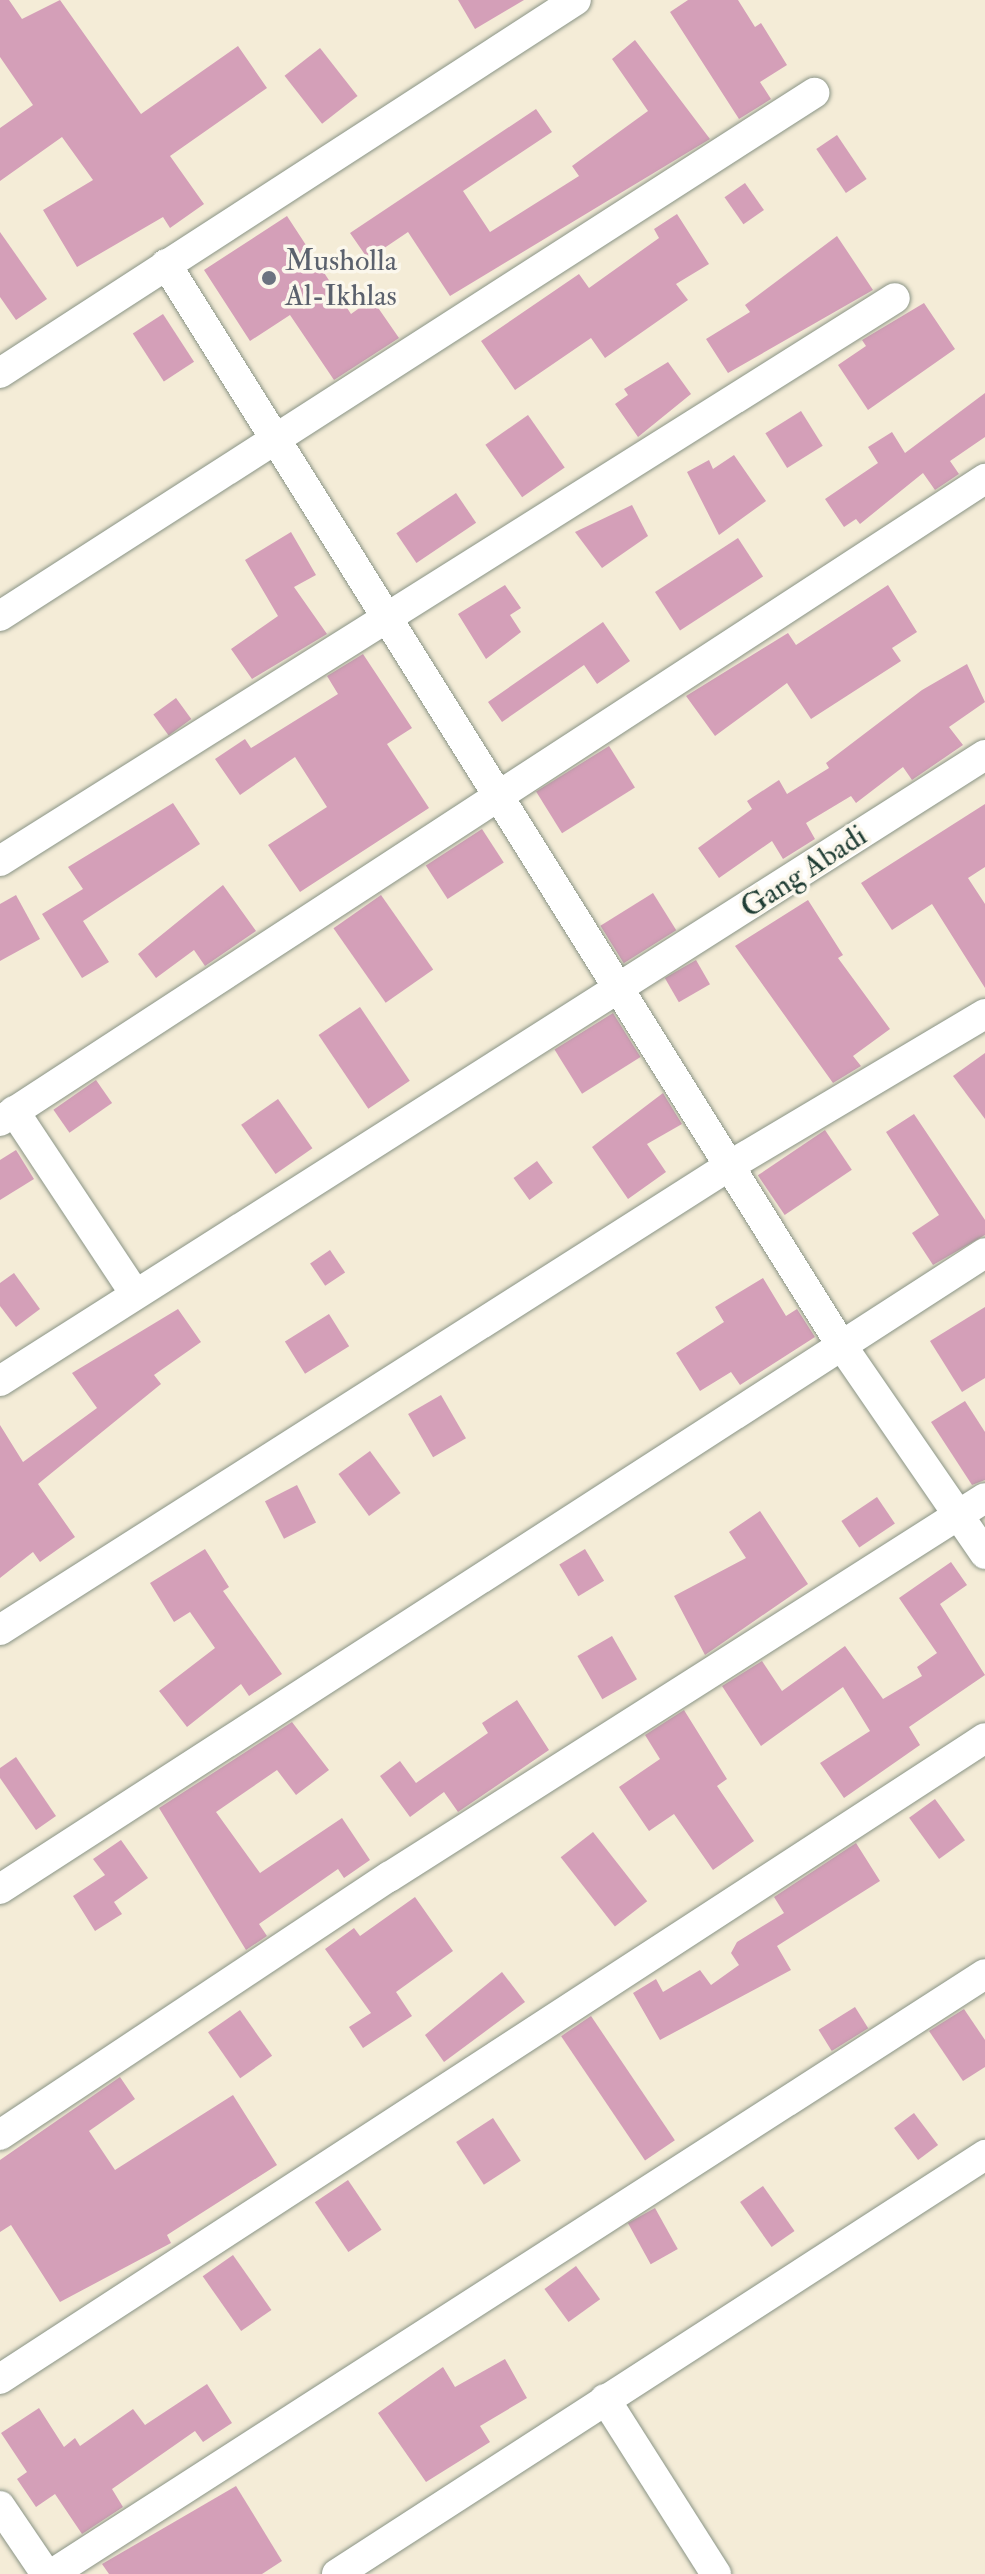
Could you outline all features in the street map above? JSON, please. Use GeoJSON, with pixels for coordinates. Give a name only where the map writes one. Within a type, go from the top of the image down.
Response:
{"type":"FeatureCollection","features":[{"type":"Feature","properties":{"kind":"street"},"geometry":{"type":"LineString","coordinates":[[0,373],[576,0]]}},
{"type":"Feature","properties":{"kind":"street"},"geometry":{"type":"LineString","coordinates":[[0,616],[278,434],[814,93]]}},
{"type":"Feature","properties":{"kind":"street"},"geometry":{"type":"LineString","coordinates":[[166,264],[278,434],[498,791],[734,1163],[840,1343],[985,1554]]}},
{"type":"Feature","properties":{"kind":"street"},"geometry":{"type":"LineString","coordinates":[[0,861],[388,613],[895,298]]}},
{"type":"Feature","properties":{"kind":"street"},"geometry":{"type":"LineString","coordinates":[[135,1294],[7,1116],[498,791],[985,479]]}},
{"type":"Feature","properties":{"kind":"street","name":"Gang Abadi"},"geometry":{"type":"LineString","coordinates":[[0,1381],[623,989],[985,755]]}},
{"type":"Feature","properties":{"kind":"street"},"geometry":{"type":"LineString","coordinates":[[0,1630],[734,1163],[985,1014]]}},
{"type":"Feature","properties":{"kind":"street"},"geometry":{"type":"LineString","coordinates":[[0,1889],[840,1343],[985,1253]]}},
{"type":"Feature","properties":{"kind":"street"},"geometry":{"type":"LineString","coordinates":[[0,2135],[402,1868],[985,1498]]}},
{"type":"Feature","properties":{"kind":"street"},"geometry":{"type":"LineString","coordinates":[[0,2379],[985,1738]]}},
{"type":"Feature","properties":{"kind":"street"},"geometry":{"type":"LineString","coordinates":[[0,2506],[49,2574],[985,1974]]}},
{"type":"Feature","properties":{"kind":"street"},"geometry":{"type":"LineString","coordinates":[[337,2574],[985,2155]]}},
{"type":"Feature","properties":{"kind":"street"},"geometry":{"type":"LineString","coordinates":[[605,2399],[716,2574]]}},
{"type":"Feature","properties":{"kind":"building"},"geometry":{"type":"Polygon","coordinates":[[[0,0],[9,0],[22,19],[60,0],[141,114],[238,46],[267,88],[170,156],[204,204],[170,228],[163,217],[77,267],[43,210],[93,180],[62,137],[0,181],[0,128],[33,105],[0,57],[0,0]]]}},
{"type":"Feature","properties":{"kind":"building"},"geometry":{"type":"Polygon","coordinates":[[[458,0],[524,0],[475,29],[458,0]]]}},
{"type":"Feature","properties":{"kind":"building"},"geometry":{"type":"Polygon","coordinates":[[[688,0],[738,0],[755,27],[761,23],[787,65],[760,82],[771,99],[739,119],[670,12],[688,0]]]}},
{"type":"Feature","properties":{"kind":"building"},"geometry":{"type":"Polygon","coordinates":[[[635,40],[710,139],[450,296],[408,232],[368,259],[350,233],[536,109],[552,132],[463,191],[490,232],[579,176],[572,166],[648,111],[612,59],[635,40]]]}},
{"type":"Feature","properties":{"kind":"building"},"geometry":{"type":"Polygon","coordinates":[[[320,48],[358,96],[322,124],[285,76],[320,48]]]}},
{"type":"Feature","properties":{"kind":"building"},"geometry":{"type":"Polygon","coordinates":[[[837,135],[867,179],[846,193],[816,149],[837,135]]]}},
{"type":"Feature","properties":{"kind":"building"},"geometry":{"type":"Polygon","coordinates":[[[745,183],[764,210],[743,224],[725,197],[745,183]]]}},
{"type":"Feature","properties":{"kind":"building"},"geometry":{"type":"Polygon","coordinates":[[[677,214],[709,264],[676,284],[688,300],[605,358],[591,338],[515,390],[481,341],[579,274],[589,288],[659,238],[654,229],[677,214]]]}},
{"type":"Feature","properties":{"kind":"building","name":"Musholla Al-Ikhlas"},"geometry":{"type":"Polygon","coordinates":[[[287,216],[351,314],[372,299],[399,338],[334,380],[290,315],[250,341],[204,270],[287,216]]]}},
{"type":"Feature","properties":{"kind":"building"},"geometry":{"type":"Polygon","coordinates":[[[0,232],[47,299],[16,320],[0,297],[0,232]]]}},
{"type":"Feature","properties":{"kind":"building"},"geometry":{"type":"Polygon","coordinates":[[[837,236],[873,290],[728,373],[706,339],[750,312],[745,305],[837,236]]]}},
{"type":"Feature","properties":{"kind":"building"},"geometry":{"type":"Polygon","coordinates":[[[924,303],[955,349],[868,410],[838,365],[866,346],[862,340],[924,303]]]}},
{"type":"Feature","properties":{"kind":"building"},"geometry":{"type":"Polygon","coordinates":[[[163,314],[194,362],[164,381],[133,334],[163,314]]]}},
{"type":"Feature","properties":{"kind":"building"},"geometry":{"type":"Polygon","coordinates":[[[668,362],[691,394],[638,437],[615,404],[628,395],[624,389],[668,362]]]}},
{"type":"Feature","properties":{"kind":"building"},"geometry":{"type":"Polygon","coordinates":[[[985,393],[985,437],[950,461],[959,474],[935,490],[923,473],[860,524],[856,519],[844,527],[825,499],[878,463],[868,447],[892,432],[905,453],[985,393]]]}},
{"type":"Feature","properties":{"kind":"building"},"geometry":{"type":"Polygon","coordinates":[[[801,411],[823,446],[787,468],[765,433],[801,411]]]}},
{"type":"Feature","properties":{"kind":"building"},"geometry":{"type":"Polygon","coordinates":[[[528,415],[565,467],[522,497],[485,445],[528,415]]]}},
{"type":"Feature","properties":{"kind":"building"},"geometry":{"type":"Polygon","coordinates":[[[734,455],[766,501],[719,535],[687,472],[709,460],[713,469],[734,455]]]}},
{"type":"Feature","properties":{"kind":"building"},"geometry":{"type":"Polygon","coordinates":[[[456,493],[476,523],[416,563],[396,533],[456,493]]]}},
{"type":"Feature","properties":{"kind":"building"},"geometry":{"type":"Polygon","coordinates":[[[632,505],[648,536],[602,568],[575,532],[632,505]]]}},
{"type":"Feature","properties":{"kind":"building"},"geometry":{"type":"Polygon","coordinates":[[[291,532],[316,575],[294,587],[327,634],[252,679],[231,649],[278,616],[245,560],[291,532]]]}},
{"type":"Feature","properties":{"kind":"building"},"geometry":{"type":"Polygon","coordinates":[[[738,538],[763,577],[680,630],[655,592],[738,538]]]}},
{"type":"Feature","properties":{"kind":"building"},"geometry":{"type":"Polygon","coordinates":[[[505,585],[521,608],[510,615],[521,632],[486,659],[458,614],[505,585]]]}},
{"type":"Feature","properties":{"kind":"building"},"geometry":{"type":"Polygon","coordinates":[[[888,585],[917,632],[892,648],[901,661],[811,719],[787,683],[715,736],[686,696],[788,633],[796,645],[888,585]]]}},
{"type":"Feature","properties":{"kind":"building"},"geometry":{"type":"Polygon","coordinates":[[[603,622],[630,661],[597,684],[584,665],[502,722],[488,702],[603,622]]]}},
{"type":"Feature","properties":{"kind":"building"},"geometry":{"type":"Polygon","coordinates":[[[363,654],[412,728],[387,744],[429,808],[300,892],[268,845],[327,807],[295,757],[240,795],[215,759],[245,739],[251,748],[338,694],[327,676],[363,654]]]}},
{"type":"Feature","properties":{"kind":"building"},"geometry":{"type":"Polygon","coordinates":[[[967,664],[985,702],[949,727],[963,745],[912,780],[903,767],[856,803],[851,796],[806,823],[815,839],[783,859],[772,841],[719,878],[698,848],[752,809],[747,801],[779,780],[787,794],[829,768],[826,763],[922,690],[967,664]]]}},
{"type":"Feature","properties":{"kind":"building"},"geometry":{"type":"Polygon","coordinates":[[[176,698],[191,719],[169,735],[153,714],[176,698]]]}},
{"type":"Feature","properties":{"kind":"building"},"geometry":{"type":"Polygon","coordinates":[[[609,746],[635,788],[562,833],[536,792],[609,746]]]}},
{"type":"Feature","properties":{"kind":"building"},"geometry":{"type":"Polygon","coordinates":[[[173,803],[200,844],[83,921],[109,962],[82,978],[42,914],[83,889],[68,867],[173,803]]]}},
{"type":"Feature","properties":{"kind":"building"},"geometry":{"type":"Polygon","coordinates":[[[985,804],[985,867],[968,878],[985,904],[985,988],[932,904],[892,930],[861,883],[985,804]]]}},
{"type":"Feature","properties":{"kind":"building"},"geometry":{"type":"Polygon","coordinates":[[[482,829],[504,863],[448,899],[426,865],[482,829]]]}},
{"type":"Feature","properties":{"kind":"building"},"geometry":{"type":"Polygon","coordinates":[[[223,885],[256,931],[205,966],[194,950],[156,978],[138,954],[223,885]]]}},
{"type":"Feature","properties":{"kind":"building"},"geometry":{"type":"Polygon","coordinates":[[[653,893],[676,930],[624,963],[600,926],[653,893]]]}},
{"type":"Feature","properties":{"kind":"building"},"geometry":{"type":"Polygon","coordinates":[[[16,895],[40,939],[0,961],[0,904],[16,895]]]}},
{"type":"Feature","properties":{"kind":"building"},"geometry":{"type":"Polygon","coordinates":[[[381,895],[433,970],[386,1003],[333,928],[381,895]]]}},
{"type":"Feature","properties":{"kind":"building"},"geometry":{"type":"Polygon","coordinates":[[[808,900],[843,955],[838,958],[890,1029],[853,1056],[861,1066],[833,1083],[735,946],[808,900]]]}},
{"type":"Feature","properties":{"kind":"building"},"geometry":{"type":"Polygon","coordinates":[[[696,960],[710,984],[679,1002],[665,978],[696,960]]]}},
{"type":"Feature","properties":{"kind":"building"},"geometry":{"type":"Polygon","coordinates":[[[360,1007],[410,1081],[368,1109],[319,1035],[360,1007]]]}},
{"type":"Feature","properties":{"kind":"building"},"geometry":{"type":"Polygon","coordinates":[[[613,1013],[641,1057],[582,1094],[554,1050],[613,1013]]]}},
{"type":"Feature","properties":{"kind":"building"},"geometry":{"type":"Polygon","coordinates":[[[985,1053],[985,1119],[953,1076],[985,1053]]]}},
{"type":"Feature","properties":{"kind":"building"},"geometry":{"type":"Polygon","coordinates":[[[96,1080],[112,1103],[69,1133],[53,1110],[96,1080]]]}},
{"type":"Feature","properties":{"kind":"building"},"geometry":{"type":"Polygon","coordinates":[[[663,1093],[682,1124],[647,1144],[666,1172],[628,1199],[592,1147],[663,1093]]]}},
{"type":"Feature","properties":{"kind":"building"},"geometry":{"type":"Polygon","coordinates":[[[278,1099],[312,1148],[276,1174],[241,1125],[278,1099]]]}},
{"type":"Feature","properties":{"kind":"building"},"geometry":{"type":"Polygon","coordinates":[[[914,1114],[985,1220],[985,1235],[933,1265],[912,1233],[939,1215],[886,1132],[914,1114]]]}},
{"type":"Feature","properties":{"kind":"building"},"geometry":{"type":"Polygon","coordinates":[[[825,1130],[852,1170],[785,1215],[758,1175],[825,1130]]]}},
{"type":"Feature","properties":{"kind":"building"},"geometry":{"type":"Polygon","coordinates":[[[16,1150],[34,1179],[0,1200],[0,1160],[16,1150]]]}},
{"type":"Feature","properties":{"kind":"building"},"geometry":{"type":"Polygon","coordinates":[[[537,1161],[553,1183],[529,1200],[514,1178],[537,1161]]]}},
{"type":"Feature","properties":{"kind":"building"},"geometry":{"type":"Polygon","coordinates":[[[330,1250],[345,1272],[325,1286],[310,1263],[330,1250]]]}},
{"type":"Feature","properties":{"kind":"building"},"geometry":{"type":"Polygon","coordinates":[[[14,1273],[40,1309],[16,1327],[0,1306],[0,1283],[14,1273]]]}},
{"type":"Feature","properties":{"kind":"building"},"geometry":{"type":"Polygon","coordinates":[[[763,1278],[786,1316],[797,1309],[815,1337],[740,1385],[731,1372],[700,1391],[676,1353],[724,1322],[715,1307],[763,1278]]]}},
{"type":"Feature","properties":{"kind":"building"},"geometry":{"type":"Polygon","coordinates":[[[985,1307],[985,1378],[962,1392],[930,1341],[985,1307]]]}},
{"type":"Feature","properties":{"kind":"building"},"geometry":{"type":"Polygon","coordinates":[[[178,1309],[201,1342],[154,1375],[161,1384],[38,1484],[75,1537],[40,1562],[33,1552],[0,1578],[0,1425],[23,1462],[97,1408],[72,1373],[178,1309]]]}},
{"type":"Feature","properties":{"kind":"building"},"geometry":{"type":"Polygon","coordinates":[[[329,1314],[349,1346],[305,1374],[285,1342],[329,1314]]]}},
{"type":"Feature","properties":{"kind":"building"},"geometry":{"type":"Polygon","coordinates":[[[441,1395],[466,1438],[433,1457],[408,1414],[441,1395]]]}},
{"type":"Feature","properties":{"kind":"building"},"geometry":{"type":"Polygon","coordinates":[[[965,1401],[985,1432],[985,1480],[972,1485],[931,1422],[965,1401]]]}},
{"type":"Feature","properties":{"kind":"building"},"geometry":{"type":"Polygon","coordinates":[[[370,1451],[401,1493],[369,1516],[338,1474],[370,1451]]]}},
{"type":"Feature","properties":{"kind":"building"},"geometry":{"type":"Polygon","coordinates":[[[297,1485],[316,1522],[284,1539],[265,1501],[297,1485]]]}},
{"type":"Feature","properties":{"kind":"building"},"geometry":{"type":"Polygon","coordinates":[[[877,1497],[895,1524],[859,1548],[841,1521],[877,1497]]]}},
{"type":"Feature","properties":{"kind":"building"},"geometry":{"type":"Polygon","coordinates":[[[760,1511],[808,1584],[705,1655],[674,1596],[746,1558],[729,1532],[760,1511]]]}},
{"type":"Feature","properties":{"kind":"building"},"geometry":{"type":"Polygon","coordinates":[[[205,1549],[229,1587],[223,1591],[282,1674],[249,1696],[241,1684],[187,1727],[159,1691],[215,1648],[190,1612],[174,1622],[150,1583],[205,1549]]]}},
{"type":"Feature","properties":{"kind":"building"},"geometry":{"type":"Polygon","coordinates":[[[585,1549],[604,1581],[578,1596],[559,1564],[585,1549]]]}},
{"type":"Feature","properties":{"kind":"building"},"geometry":{"type":"Polygon","coordinates":[[[951,1562],[967,1585],[940,1604],[985,1675],[909,1727],[920,1745],[844,1798],[820,1763],[870,1731],[843,1687],[761,1746],[722,1686],[762,1661],[782,1691],[845,1646],[883,1699],[922,1676],[917,1667],[937,1653],[899,1598],[951,1562]]]}},
{"type":"Feature","properties":{"kind":"building"},"geometry":{"type":"Polygon","coordinates":[[[612,1636],[637,1679],[602,1699],[577,1656],[612,1636]]]}},
{"type":"Feature","properties":{"kind":"building"},"geometry":{"type":"Polygon","coordinates":[[[517,1700],[549,1750],[458,1812],[444,1792],[410,1817],[380,1776],[400,1761],[416,1783],[488,1733],[482,1723],[517,1700]]]}},
{"type":"Feature","properties":{"kind":"building"},"geometry":{"type":"Polygon","coordinates":[[[684,1710],[727,1779],[717,1786],[754,1841],[713,1870],[674,1814],[649,1831],[619,1787],[660,1759],[645,1735],[684,1710]]]}},
{"type":"Feature","properties":{"kind":"building"},"geometry":{"type":"Polygon","coordinates":[[[292,1722],[329,1770],[296,1795],[277,1770],[216,1812],[260,1873],[342,1818],[370,1860],[344,1878],[338,1869],[259,1924],[267,1936],[246,1950],[159,1808],[292,1722]]]}},
{"type":"Feature","properties":{"kind":"building"},"geometry":{"type":"Polygon","coordinates":[[[16,1757],[56,1816],[36,1830],[0,1778],[0,1768],[16,1757]]]}},
{"type":"Feature","properties":{"kind":"building"},"geometry":{"type":"Polygon","coordinates":[[[935,1799],[965,1840],[939,1859],[909,1818],[935,1799]]]}},
{"type":"Feature","properties":{"kind":"building"},"geometry":{"type":"Polygon","coordinates":[[[593,1832],[647,1901],[615,1927],[561,1857],[593,1832]]]}},
{"type":"Feature","properties":{"kind":"building"},"geometry":{"type":"Polygon","coordinates":[[[121,1840],[148,1878],[114,1902],[122,1914],[95,1931],[73,1896],[105,1875],[93,1859],[121,1840]]]}},
{"type":"Feature","properties":{"kind":"building"},"geometry":{"type":"Polygon","coordinates":[[[856,1843],[880,1881],[777,1946],[791,1970],[660,2040],[633,1993],[656,1979],[663,1992],[700,1970],[711,1985],[739,1965],[731,1953],[737,1942],[784,1913],[774,1897],[856,1843]]]}},
{"type":"Feature","properties":{"kind":"building"},"geometry":{"type":"Polygon","coordinates":[[[415,1897],[453,1951],[396,1992],[412,2016],[363,2048],[349,2027],[371,2013],[325,1949],[354,1928],[360,1936],[415,1897]]]}},
{"type":"Feature","properties":{"kind":"building"},"geometry":{"type":"Polygon","coordinates":[[[502,1972],[525,2002],[444,2062],[425,2035],[502,1972]]]}},
{"type":"Feature","properties":{"kind":"building"},"geometry":{"type":"Polygon","coordinates":[[[855,2007],[868,2028],[832,2051],[819,2030],[855,2007]]]}},
{"type":"Feature","properties":{"kind":"building"},"geometry":{"type":"Polygon","coordinates":[[[964,2009],[985,2040],[985,2067],[963,2081],[929,2031],[964,2009]]]}},
{"type":"Feature","properties":{"kind":"building"},"geometry":{"type":"Polygon","coordinates":[[[240,2010],[272,2056],[240,2078],[208,2032],[240,2010]]]}},
{"type":"Feature","properties":{"kind":"building"},"geometry":{"type":"Polygon","coordinates":[[[591,2016],[675,2140],[645,2160],[561,2036],[591,2016]]]}},
{"type":"Feature","properties":{"kind":"building"},"geometry":{"type":"Polygon","coordinates":[[[120,2077],[135,2099],[89,2131],[115,2170],[233,2095],[277,2165],[167,2235],[171,2243],[60,2302],[11,2225],[0,2232],[0,2160],[120,2077]]]}},
{"type":"Feature","properties":{"kind":"building"},"geometry":{"type":"Polygon","coordinates":[[[914,2113],[938,2145],[918,2160],[894,2128],[914,2113]]]}},
{"type":"Feature","properties":{"kind":"building"},"geometry":{"type":"Polygon","coordinates":[[[493,2118],[521,2161],[484,2185],[456,2142],[493,2118]]]}},
{"type":"Feature","properties":{"kind":"building"},"geometry":{"type":"Polygon","coordinates":[[[348,2180],[382,2230],[348,2252],[315,2202],[348,2180]]]}},
{"type":"Feature","properties":{"kind":"building"},"geometry":{"type":"Polygon","coordinates":[[[763,2186],[795,2231],[772,2247],[740,2202],[763,2186]]]}},
{"type":"Feature","properties":{"kind":"building"},"geometry":{"type":"Polygon","coordinates":[[[655,2208],[678,2249],[651,2264],[628,2223],[655,2208]]]}},
{"type":"Feature","properties":{"kind":"building"},"geometry":{"type":"Polygon","coordinates":[[[233,2255],[271,2310],[241,2331],[203,2276],[233,2255]]]}},
{"type":"Feature","properties":{"kind":"building"},"geometry":{"type":"Polygon","coordinates":[[[576,2266],[600,2299],[569,2322],[544,2289],[576,2266]]]}},
{"type":"Feature","properties":{"kind":"building"},"geometry":{"type":"Polygon","coordinates":[[[505,2359],[527,2398],[480,2426],[490,2442],[426,2482],[378,2413],[443,2367],[455,2387],[505,2359]]]}},
{"type":"Feature","properties":{"kind":"building"},"geometry":{"type":"Polygon","coordinates":[[[207,2384],[232,2423],[203,2442],[195,2431],[112,2489],[123,2507],[82,2534],[55,2494],[36,2507],[17,2479],[27,2472],[1,2433],[39,2408],[64,2447],[75,2438],[80,2446],[133,2409],[145,2425],[207,2384]]]}},
{"type":"Feature","properties":{"kind":"building"},"geometry":{"type":"Polygon","coordinates":[[[236,2486],[282,2561],[262,2574],[109,2574],[102,2564],[236,2486]]]}},
{"type":"Feature","properties":{"kind":"place","name":"Musholla Al-Ikhlas"},"geometry":{"type":"Point","coordinates":[269,278]}}]}
